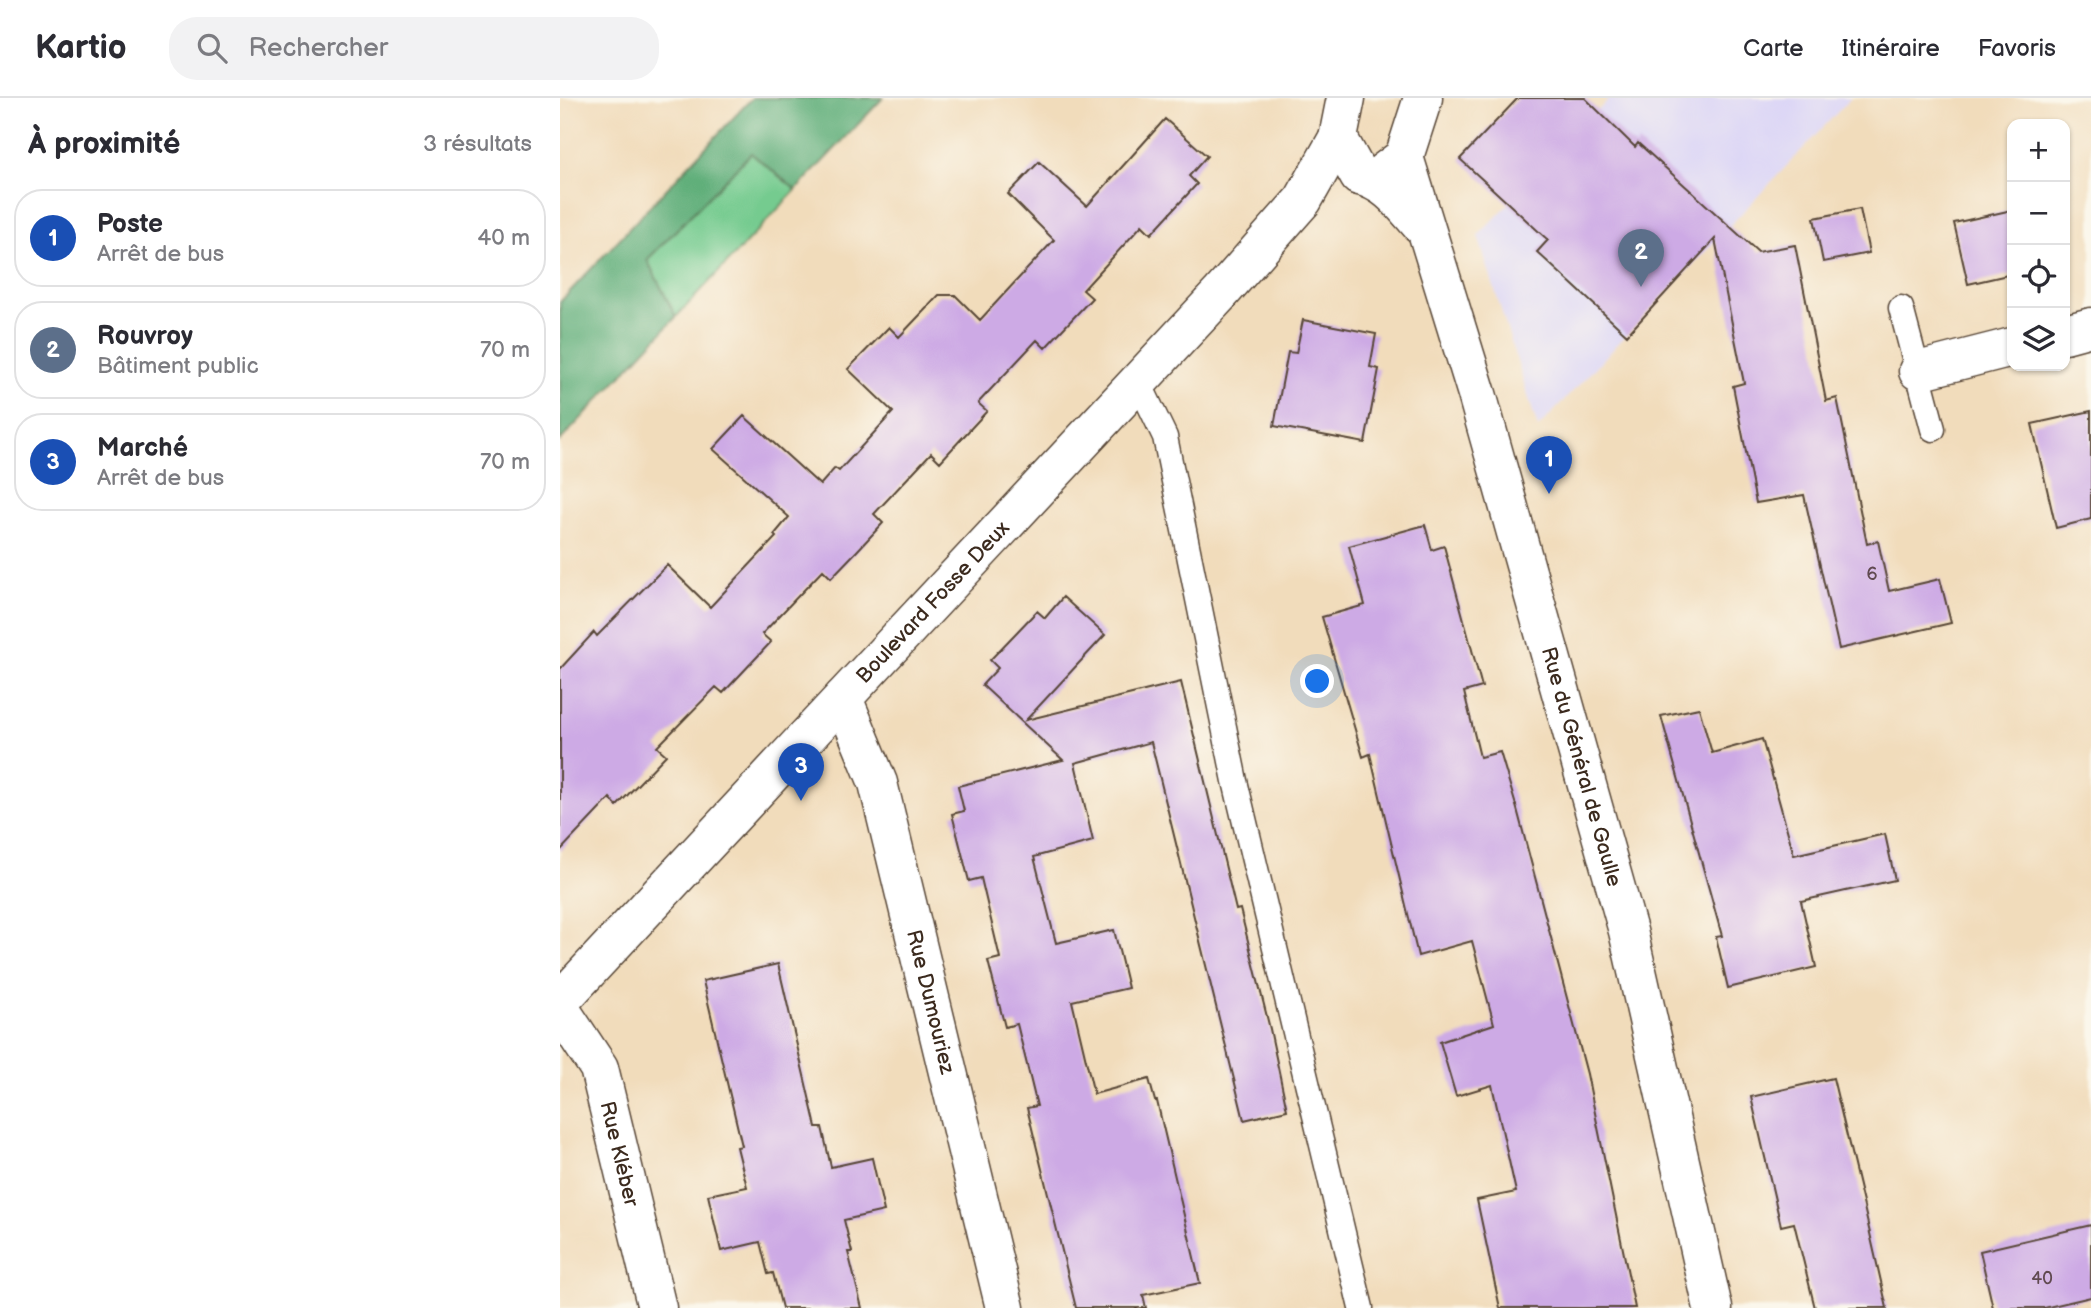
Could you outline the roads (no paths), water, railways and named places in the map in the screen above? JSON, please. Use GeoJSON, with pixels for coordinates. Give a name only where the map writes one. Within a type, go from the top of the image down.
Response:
{"type":"FeatureCollection","features":[{"type":"Feature","properties":{"kind":"street","name":"Boulevard Fosse Deux"},"geometry":{"type":"LineString","coordinates":[[560,1001],[1139,383],[1303,200],[1338,138],[1346,98]]}},
{"type":"Feature","properties":{"kind":"street"},"geometry":{"type":"LineString","coordinates":[[1404,157],[1423,98]]}},
{"type":"Feature","properties":{"kind":"street"},"geometry":{"type":"LineString","coordinates":[[1338,138],[1366,178]]}},
{"type":"Feature","properties":{"kind":"street","name":"Boulevard Fosse Deux"},"geometry":{"type":"LineString","coordinates":[[1303,200],[1366,178],[1404,157]]}},
{"type":"Feature","properties":{"kind":"street","name":"Rue du Général de Gaulle"},"geometry":{"type":"LineString","coordinates":[[1404,157],[1476,394],[1628,930],[1713,1308]]}},
{"type":"Feature","properties":{"kind":"street","name":"Rue du Général de Gaulle"},"geometry":{"type":"LineString","coordinates":[[1366,178],[1387,188],[1429,233]]}},
{"type":"Feature","properties":{"kind":"street"},"geometry":{"type":"LineString","coordinates":[[2070,333],[2091,327]]}},
{"type":"Feature","properties":{"kind":"street"},"geometry":{"type":"LineString","coordinates":[[1918,371],[2007,348]]}},
{"type":"Feature","properties":{"kind":"street","name":"Rue Dumouriez"},"geometry":{"type":"LineString","coordinates":[[843,698],[878,783],[1005,1308]]}},
{"type":"Feature","properties":{"kind":"street","name":"Rue Kléber"},"geometry":{"type":"LineString","coordinates":[[560,1009],[600,1068],[657,1308]]}},
{"type":"Feature","properties":{"kind":"lane"},"geometry":{"type":"LineString","coordinates":[[1902,308],[1933,429]]}},
{"type":"Feature","properties":{"kind":"lane"},"geometry":{"type":"LineString","coordinates":[[1139,383],[1166,437],[1235,781],[1361,1308]]}},
{"type":"Feature","properties":{"kind":"place","name":"Rouvroy"},"geometry":{"type":"Point","coordinates":[1641,287]}},
{"type":"Feature","properties":{"kind":"place","name":"Poste"},"geometry":{"type":"Point","coordinates":[1549,494]}},
{"type":"Feature","properties":{"kind":"place","name":"Marché"},"geometry":{"type":"Point","coordinates":[801,801]}}]}
